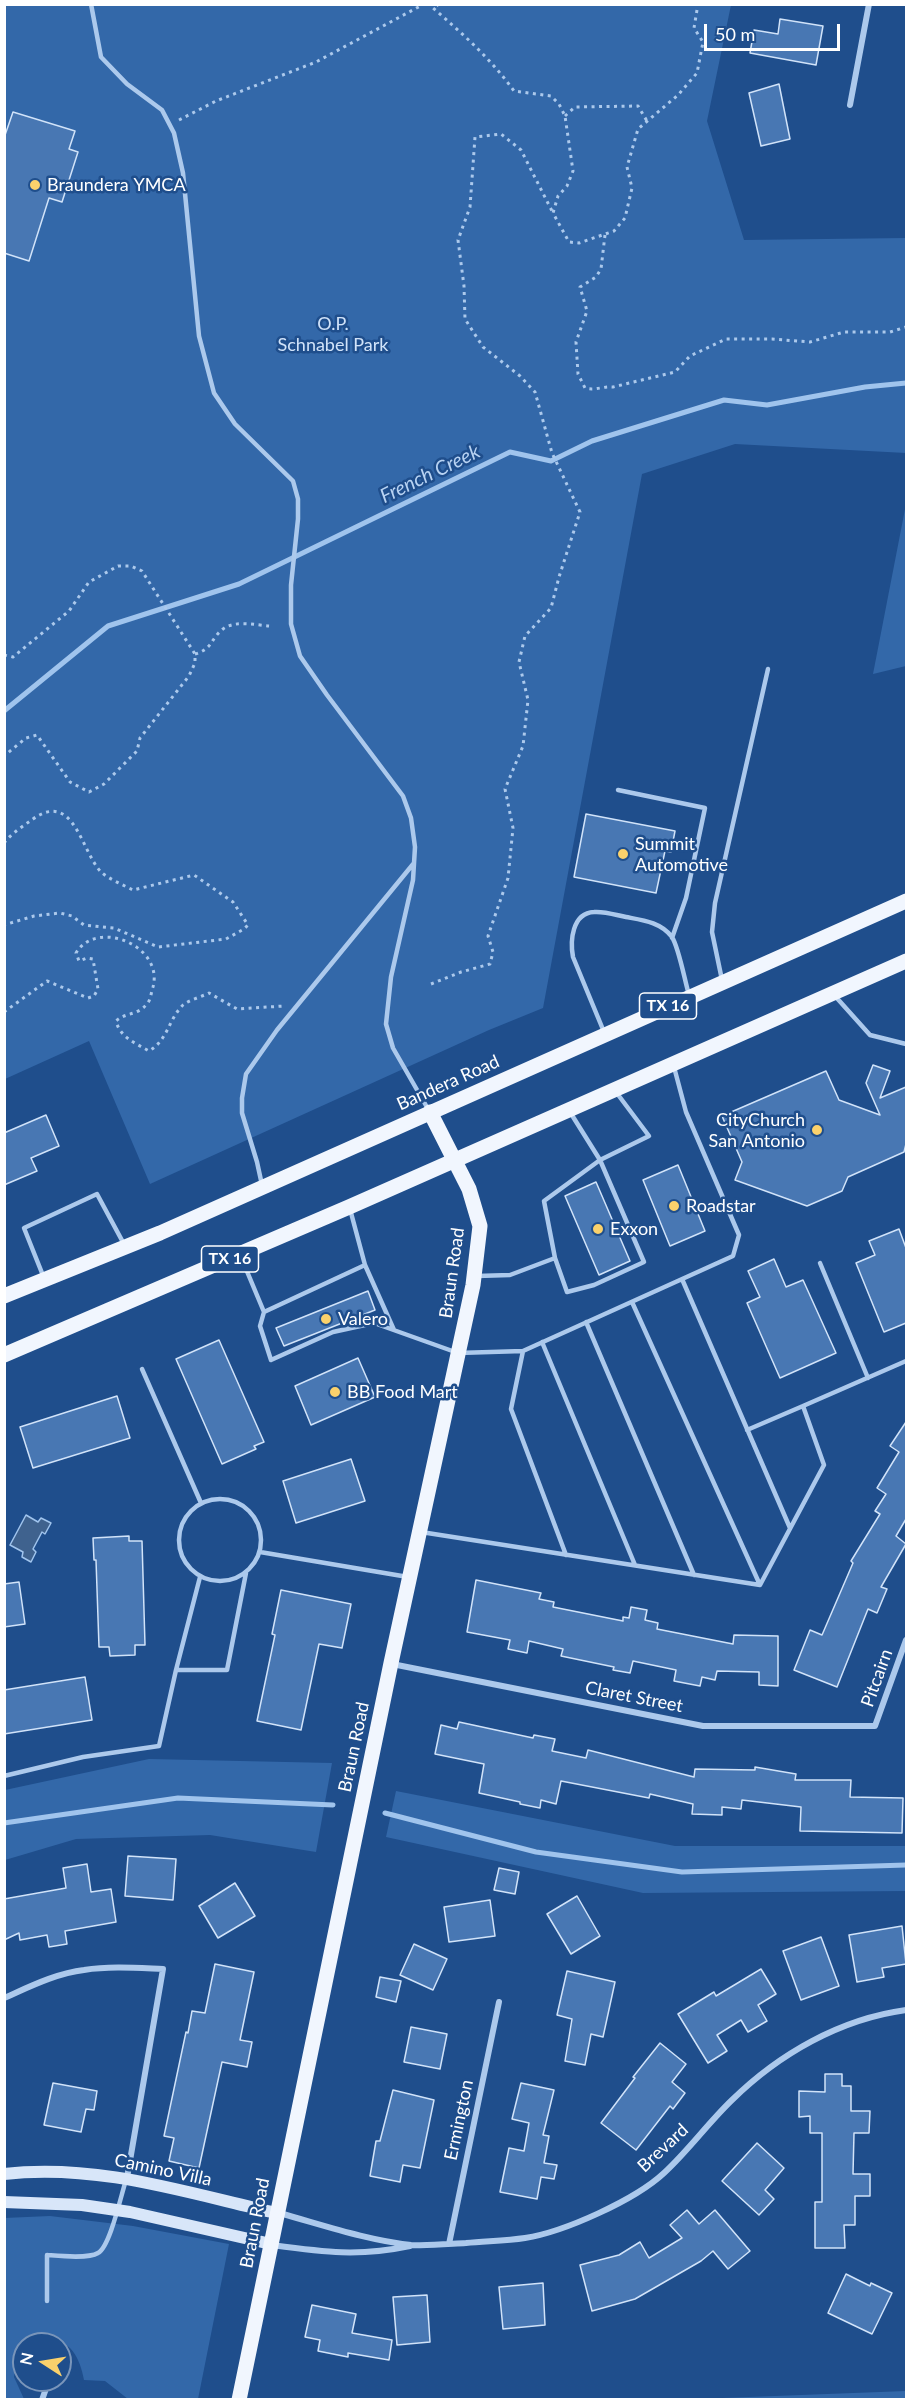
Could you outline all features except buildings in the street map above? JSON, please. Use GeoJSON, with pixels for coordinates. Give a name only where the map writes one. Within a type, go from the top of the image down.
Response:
{"type":"FeatureCollection","features":[{"type":"Feature","properties":{"kind":"main road","name":"Bandera Road"},"geometry":{"type":"LineString","coordinates":[[4,1296],[126,1247],[906,901]]}},
{"type":"Feature","properties":{"kind":"main road","name":"TX 16"},"geometry":{"type":"LineString","coordinates":[[4,1356],[350,1207],[906,961]]}},
{"type":"Feature","properties":{"kind":"main road","name":"Braun Road"},"geometry":{"type":"LineString","coordinates":[[239,2400],[276,2212],[474,1276],[480,1226],[469,1189],[430,1112]]}},
{"type":"Feature","properties":{"kind":"street"},"geometry":{"type":"LineString","coordinates":[[850,105],[869,4]]}},
{"type":"Feature","properties":{"kind":"street","name":"Pitcairn"},"geometry":{"type":"LineString","coordinates":[[875,1726],[906,1640]]}},
{"type":"Feature","properties":{"kind":"street","name":"Claret Street"},"geometry":{"type":"LineString","coordinates":[[391,1664],[703,1726],[875,1726]]}},
{"type":"Feature","properties":{"kind":"street"},"geometry":{"type":"LineString","coordinates":[[4,1998],[39,1983],[82,1970],[122,1968],[163,1970],[127,2178]]}},
{"type":"Feature","properties":{"kind":"street","name":"Ermington"},"geometry":{"type":"LineString","coordinates":[[449,2244],[499,2002]]}},
{"type":"Feature","properties":{"kind":"street","name":"Brevard"},"geometry":{"type":"LineString","coordinates":[[276,2212],[375,2240],[414,2245],[524,2238],[555,2231],[614,2205],[662,2175],[730,2102],[753,2080],[778,2062],[834,2030],[864,2019],[906,2010]]}},
{"type":"Feature","properties":{"kind":"street","name":"Camino Villa"},"geometry":{"type":"LineString","coordinates":[[4,2174],[75,2173],[127,2178],[276,2212]]}},
{"type":"Feature","properties":{"kind":"street"},"geometry":{"type":"LineString","coordinates":[[4,2202],[82,2205],[116,2210],[271,2244]]}},
{"type":"Feature","properties":{"kind":"street","name":"Brevard"},"geometry":{"type":"LineString","coordinates":[[271,2244],[334,2253],[379,2253],[414,2245]]}},
{"type":"Feature","properties":{"kind":"lane"},"geometry":{"type":"LineString","coordinates":[[91,4],[101,57],[128,84],[162,110],[174,133],[183,173],[199,336],[214,393],[235,424],[293,481],[298,499],[298,519],[291,585],[291,624],[300,656],[403,796],[411,818],[415,847],[413,880],[391,977],[386,1024],[393,1048],[430,1112]]}},
{"type":"Feature","properties":{"kind":"lane"},"geometry":{"type":"LineString","coordinates":[[723,982],[712,932],[715,903],[768,669]]}},
{"type":"Feature","properties":{"kind":"lane"},"geometry":{"type":"LineString","coordinates":[[618,790],[705,808],[686,898],[672,938]]}},
{"type":"Feature","properties":{"kind":"lane"},"geometry":{"type":"LineString","coordinates":[[262,1187],[242,1113],[246,1074],[276,1029],[414,863]]}},
{"type":"Feature","properties":{"kind":"lane"},"geometry":{"type":"LineString","coordinates":[[605,1034],[573,957],[571,945],[574,928],[582,917],[592,911],[646,920],[661,927],[672,938],[690,997]]}},
{"type":"Feature","properties":{"kind":"lane"},"geometry":{"type":"LineString","coordinates":[[832,994],[870,1035],[906,1044]]}},
{"type":"Feature","properties":{"kind":"lane"},"geometry":{"type":"LineString","coordinates":[[240,1255],[264,1312],[260,1326],[271,1360],[333,1332],[374,1323],[458,1353],[523,1351],[733,1256],[739,1235],[686,1112],[673,1064]]}},
{"type":"Feature","properties":{"kind":"lane"},"geometry":{"type":"LineString","coordinates":[[569,1110],[600,1160],[644,1262],[594,1285],[567,1292],[555,1258],[544,1201],[600,1160],[649,1136],[615,1090]]}},
{"type":"Feature","properties":{"kind":"lane"},"geometry":{"type":"LineString","coordinates":[[45,1281],[24,1228],[97,1194],[126,1247]]}},
{"type":"Feature","properties":{"kind":"lane"},"geometry":{"type":"LineString","coordinates":[[350,1207],[365,1265],[394,1330]]}},
{"type":"Feature","properties":{"kind":"lane"},"geometry":{"type":"LineString","coordinates":[[474,1276],[510,1275],[555,1258]]}},
{"type":"Feature","properties":{"kind":"lane"},"geometry":{"type":"LineString","coordinates":[[820,1263],[868,1378]]}},
{"type":"Feature","properties":{"kind":"lane"},"geometry":{"type":"LineString","coordinates":[[264,1312],[365,1265]]}},
{"type":"Feature","properties":{"kind":"lane"},"geometry":{"type":"LineString","coordinates":[[682,1279],[790,1528]]}},
{"type":"Feature","properties":{"kind":"lane"},"geometry":{"type":"LineString","coordinates":[[632,1302],[760,1585]]}},
{"type":"Feature","properties":{"kind":"lane"},"geometry":{"type":"LineString","coordinates":[[586,1322],[694,1575]]}},
{"type":"Feature","properties":{"kind":"lane"},"geometry":{"type":"LineString","coordinates":[[542,1342],[635,1565]]}},
{"type":"Feature","properties":{"kind":"lane"},"geometry":{"type":"LineString","coordinates":[[523,1351],[511,1409],[566,1555]]}},
{"type":"Feature","properties":{"kind":"lane"},"geometry":{"type":"LineString","coordinates":[[747,1430],[906,1362]]}},
{"type":"Feature","properties":{"kind":"lane"},"geometry":{"type":"LineString","coordinates":[[142,1370],[201,1503]]}},
{"type":"Feature","properties":{"kind":"lane"},"geometry":{"type":"LineString","coordinates":[[760,1585],[824,1465],[803,1406]]}},
{"type":"Feature","properties":{"kind":"lane"},"geometry":{"type":"LineString","coordinates":[[176,1670],[227,1670],[246,1573],[260,1552],[262,1538],[259,1525],[241,1504],[228,1499],[214,1499],[201,1503],[191,1510],[183,1521],[179,1539],[182,1558],[190,1569],[200,1577],[224,1582],[246,1573]]}},
{"type":"Feature","properties":{"kind":"lane"},"geometry":{"type":"LineString","coordinates":[[420,1531],[760,1585]]}},
{"type":"Feature","properties":{"kind":"lane"},"geometry":{"type":"LineString","coordinates":[[260,1552],[410,1577]]}},
{"type":"Feature","properties":{"kind":"lane"},"geometry":{"type":"LineString","coordinates":[[4,1776],[83,1757],[159,1746],[200,1577]]}},
{"type":"Feature","properties":{"kind":"lane"},"geometry":{"type":"LineString","coordinates":[[47,2301],[47,2255],[90,2256],[100,2253],[107,2244],[127,2178]]}},
{"type":"Feature","properties":{"kind":"path"},"geometry":{"type":"LineString","coordinates":[[170,125],[194,111],[316,62],[424,4]]}},
{"type":"Feature","properties":{"kind":"path"},"geometry":{"type":"LineString","coordinates":[[432,6],[439,4]]}},
{"type":"Feature","properties":{"kind":"path"},"geometry":{"type":"LineString","coordinates":[[431,984],[490,964],[493,952],[488,936],[508,878],[513,828],[505,789],[523,747],[528,700],[519,662],[525,636],[551,608],[580,512],[552,453],[535,392],[520,376],[483,347],[465,319],[464,286],[458,240],[470,207],[475,137],[501,134],[521,150],[569,242],[579,243],[614,231],[625,219],[632,188],[627,167],[638,129],[678,95],[697,73],[703,42],[694,28],[698,4]]}},
{"type":"Feature","properties":{"kind":"path"},"geometry":{"type":"LineString","coordinates":[[432,6],[479,48],[514,91],[551,96],[559,104],[564,116],[573,171],[567,186],[558,196],[553,213]]}},
{"type":"Feature","properties":{"kind":"path"},"geometry":{"type":"LineString","coordinates":[[564,116],[575,107],[638,106],[647,122]]}},
{"type":"Feature","properties":{"kind":"path"},"geometry":{"type":"LineString","coordinates":[[604,235],[601,269],[596,278],[580,287],[587,312],[576,342],[578,374],[585,388],[592,390],[603,386],[613,387],[675,372],[690,356],[726,339],[810,342],[844,332],[890,332],[906,327]]}},
{"type":"Feature","properties":{"kind":"path"},"geometry":{"type":"LineString","coordinates":[[4,655],[13,657],[69,611],[89,582],[118,566],[130,566],[142,571],[195,654],[195,663],[189,676],[140,738],[137,751],[104,784],[89,792],[70,782],[37,735],[26,738],[4,756]]}},
{"type":"Feature","properties":{"kind":"path"},"geometry":{"type":"LineString","coordinates":[[195,654],[206,651],[222,629],[230,625],[270,626]]}},
{"type":"Feature","properties":{"kind":"path"},"geometry":{"type":"LineString","coordinates":[[4,843],[43,812],[55,812],[71,819],[101,872],[133,890],[194,875],[233,902],[248,925],[226,939],[158,947],[114,928],[84,925],[72,916],[60,913],[34,916],[4,925]]}},
{"type":"Feature","properties":{"kind":"path"},"geometry":{"type":"LineString","coordinates":[[4,1012],[48,981],[88,998],[94,996],[98,989],[93,959],[87,958],[79,962],[76,953],[82,944],[93,939],[114,938],[134,945],[149,958],[156,975],[149,1002],[136,1014],[121,1016],[116,1021],[118,1029],[130,1041],[149,1051],[160,1044],[169,1025],[184,1004],[209,993],[237,1009],[297,1005]]}},
{"type":"Feature","properties":{"kind":"green space","name":"O.P. Schnabel Park"},"geometry":{"type":"Polygon","coordinates":[[[5,5],[731,5],[707,121],[744,240],[906,238],[906,453],[735,444],[642,474],[543,1008],[489,1030],[150,1184],[89,1041],[5,1079],[5,5]]]}},
{"type":"Feature","properties":{"kind":"green space"},"geometry":{"type":"Polygon","coordinates":[[[906,504],[906,666],[873,674],[906,504]]]}},
{"type":"Feature","properties":{"kind":"green space"},"geometry":{"type":"Polygon","coordinates":[[[149,1759],[332,1763],[316,1852],[210,1835],[76,1839],[5,1860],[5,1790],[149,1759]]]}},
{"type":"Feature","properties":{"kind":"green space"},"geometry":{"type":"Polygon","coordinates":[[[396,1791],[675,1846],[906,1846],[906,1891],[643,1893],[386,1837],[396,1791]]]}},
{"type":"Feature","properties":{"kind":"green space"},"geometry":{"type":"Polygon","coordinates":[[[50,2216],[133,2226],[229,2244],[198,2399],[128,2399],[105,2381],[84,2380],[80,2363],[72,2350],[72,2332],[12,2332],[12,2392],[21,2392],[24,2399],[5,2399],[4,2218],[50,2216]]]}},
{"type":"Feature","properties":{"kind":"green space"},"geometry":{"type":"Polygon","coordinates":[[[906,2391],[906,2400],[696,2399],[906,2391]]]}},
{"type":"Feature","properties":{"kind":"shaded area"},"geometry":{"type":"Polygon","coordinates":[[[26,1515],[38,1522],[41,1518],[51,1523],[45,1534],[42,1532],[33,1549],[36,1552],[31,1562],[22,1557],[23,1552],[10,1545],[26,1515]]]}},
{"type":"Feature","properties":{"kind":"waterway","name":"French Creek"},"geometry":{"type":"LineString","coordinates":[[4,711],[108,626],[239,584],[510,452],[551,461],[592,441],[724,400],[767,405],[865,387],[906,383]]}},
{"type":"Feature","properties":{"kind":"waterway"},"geometry":{"type":"LineString","coordinates":[[4,1823],[178,1798],[333,1805]]}},
{"type":"Feature","properties":{"kind":"waterway"},"geometry":{"type":"LineString","coordinates":[[385,1813],[536,1852],[682,1872],[906,1865]]}},
{"type":"Feature","properties":{"kind":"place","name":"Braundera YMCA"},"geometry":{"type":"Point","coordinates":[35,185]}},
{"type":"Feature","properties":{"kind":"place","name":"Summit Automotive"},"geometry":{"type":"Point","coordinates":[623,854]}},
{"type":"Feature","properties":{"kind":"place","name":"CityChurch San Antonio"},"geometry":{"type":"Point","coordinates":[817,1130]}},
{"type":"Feature","properties":{"kind":"place","name":"Roadstar"},"geometry":{"type":"Point","coordinates":[674,1206]}},
{"type":"Feature","properties":{"kind":"place","name":"Exxon"},"geometry":{"type":"Point","coordinates":[598,1229]}},
{"type":"Feature","properties":{"kind":"place","name":"Valero"},"geometry":{"type":"Point","coordinates":[326,1319]}},
{"type":"Feature","properties":{"kind":"place","name":"BB Food Mart"},"geometry":{"type":"Point","coordinates":[335,1392]}}]}
